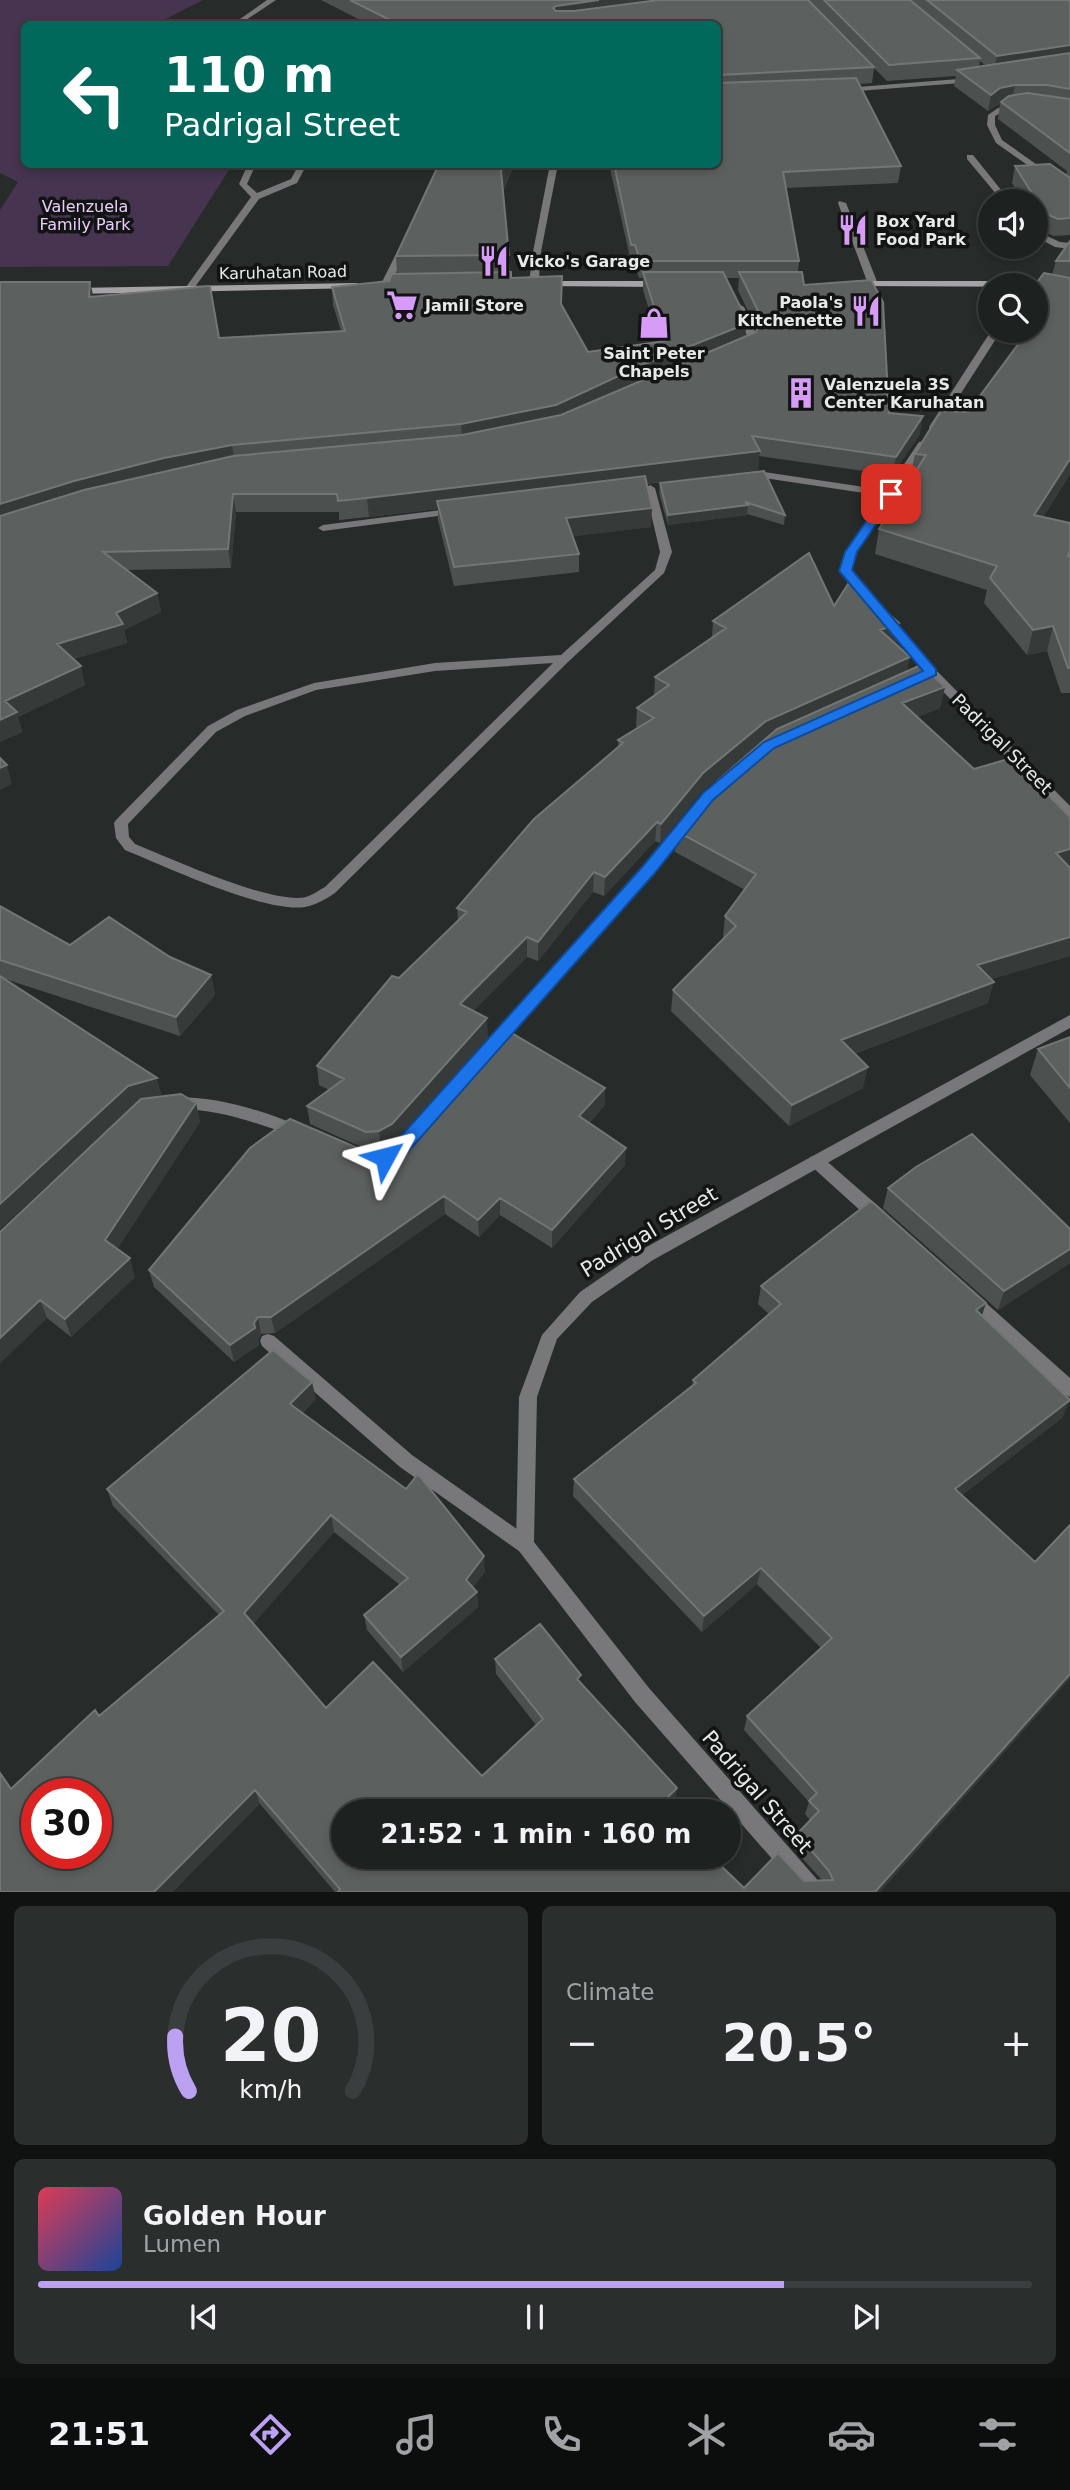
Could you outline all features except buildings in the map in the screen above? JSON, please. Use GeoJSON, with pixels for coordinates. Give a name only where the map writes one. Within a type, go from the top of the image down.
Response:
{"type":"FeatureCollection","features":[{"type":"Feature","properties":{"kind":"main road"},"geometry":{"type":"LineString","coordinates":[[521,284],[673,284]]}},
{"type":"Feature","properties":{"kind":"main road"},"geometry":{"type":"LineString","coordinates":[[846,284],[978,285]]}},
{"type":"Feature","properties":{"kind":"main road"},"geometry":{"type":"LineString","coordinates":[[1048,284],[1070,284]]}},
{"type":"Feature","properties":{"kind":"main road","name":"Karuhatan Road"},"geometry":{"type":"LineString","coordinates":[[64,291],[398,285]]}},
{"type":"Feature","properties":{"kind":"street"},"geometry":{"type":"LineString","coordinates":[[240,21],[272,0]]}},
{"type":"Feature","properties":{"kind":"street"},"geometry":{"type":"LineString","coordinates":[[875,78],[885,88]]}},
{"type":"Feature","properties":{"kind":"street"},"geometry":{"type":"LineString","coordinates":[[833,90],[977,79]]}},
{"type":"Feature","properties":{"kind":"street"},"geometry":{"type":"LineString","coordinates":[[1034,106],[998,109],[991,115],[989,123],[999,141],[1070,192]]}},
{"type":"Feature","properties":{"kind":"street"},"geometry":{"type":"LineString","coordinates":[[970,157],[996,189]]}},
{"type":"Feature","properties":{"kind":"street"},"geometry":{"type":"LineString","coordinates":[[250,168],[243,184],[256,197]]}},
{"type":"Feature","properties":{"kind":"street"},"geometry":{"type":"LineString","coordinates":[[189,289],[256,197],[294,181],[301,168]]}},
{"type":"Feature","properties":{"kind":"street"},"geometry":{"type":"LineString","coordinates":[[534,284],[536,257],[553,168]]}},
{"type":"Feature","properties":{"kind":"street"},"geometry":{"type":"LineString","coordinates":[[842,203],[873,284]]}},
{"type":"Feature","properties":{"kind":"street"},"geometry":{"type":"LineString","coordinates":[[385,286],[409,237]]}},
{"type":"Feature","properties":{"kind":"street"},"geometry":{"type":"LineString","coordinates":[[1048,240],[1058,245],[1070,246]]}},
{"type":"Feature","properties":{"kind":"street"},"geometry":{"type":"LineString","coordinates":[[731,352],[750,346],[753,338],[732,295]]}},
{"type":"Feature","properties":{"kind":"street","name":"Padrigal Street"},"geometry":{"type":"LineString","coordinates":[[988,343],[851,552],[846,571],[925,675],[1070,814]]}},
{"type":"Feature","properties":{"kind":"street"},"geometry":{"type":"LineString","coordinates":[[739,478],[764,475],[891,494]]}},
{"type":"Feature","properties":{"kind":"street"},"geometry":{"type":"LineString","coordinates":[[636,490],[663,487]]}},
{"type":"Feature","properties":{"kind":"street"},"geometry":{"type":"LineString","coordinates":[[564,659],[435,667],[355,680],[314,687],[241,713],[212,729],[121,823],[123,838],[130,848],[254,894],[284,902],[306,902],[330,890],[564,659],[660,571],[666,552],[650,488]]}},
{"type":"Feature","properties":{"kind":"street"},"geometry":{"type":"LineString","coordinates":[[323,528],[473,510]]}},
{"type":"Feature","properties":{"kind":"street"},"geometry":{"type":"LineString","coordinates":[[483,1056],[649,870],[699,807]]}},
{"type":"Feature","properties":{"kind":"street","name":"Padrigal Street"},"geometry":{"type":"LineString","coordinates":[[815,1892],[642,1695],[525,1545],[528,1397],[550,1335],[586,1297],[647,1255],[1070,1021]]}},
{"type":"Feature","properties":{"kind":"street"},"geometry":{"type":"LineString","coordinates":[[160,1106],[198,1102],[247,1111],[307,1135]]}},
{"type":"Feature","properties":{"kind":"street"},"geometry":{"type":"LineString","coordinates":[[817,1161],[887,1225]]}},
{"type":"Feature","properties":{"kind":"street"},"geometry":{"type":"LineString","coordinates":[[958,1289],[1070,1389]]}},
{"type":"Feature","properties":{"kind":"street"},"geometry":{"type":"LineString","coordinates":[[268,1341],[406,1461],[525,1545]]}},
{"type":"Feature","properties":{"kind":"green space","name":"Valenzuela Family Park"},"geometry":{"type":"Polygon","coordinates":[[[0,0],[203,0],[162,21],[21,21],[21,168],[230,168],[168,266],[0,267],[0,210],[18,182],[0,173],[0,0]]]}},
{"type":"Feature","properties":{"kind":"place","name":"Box Yard Food Park"},"geometry":{"type":"Point","coordinates":[853,230]}},
{"type":"Feature","properties":{"kind":"place","name":"Vicko's Garage"},"geometry":{"type":"Point","coordinates":[494,261]}},
{"type":"Feature","properties":{"kind":"place","name":"Jamil Store"},"geometry":{"type":"Point","coordinates":[402,305]}},
{"type":"Feature","properties":{"kind":"place","name":"Paola's Kitchenette"},"geometry":{"type":"Point","coordinates":[866,311]}},
{"type":"Feature","properties":{"kind":"place","name":"Saint Peter Chapels"},"geometry":{"type":"Point","coordinates":[654,323]}},
{"type":"Feature","properties":{"kind":"place","name":"Valenzuela 3S Center Karuhatan"},"geometry":{"type":"Point","coordinates":[801,393]}},
{"type":"Feature","properties":{"kind":"route"},"geometry":{"type":"LineString","coordinates":[[385,1157],[400,1149],[649,870],[708,797],[769,745],[931,672],[846,571],[851,552],[891,494]]}}]}
